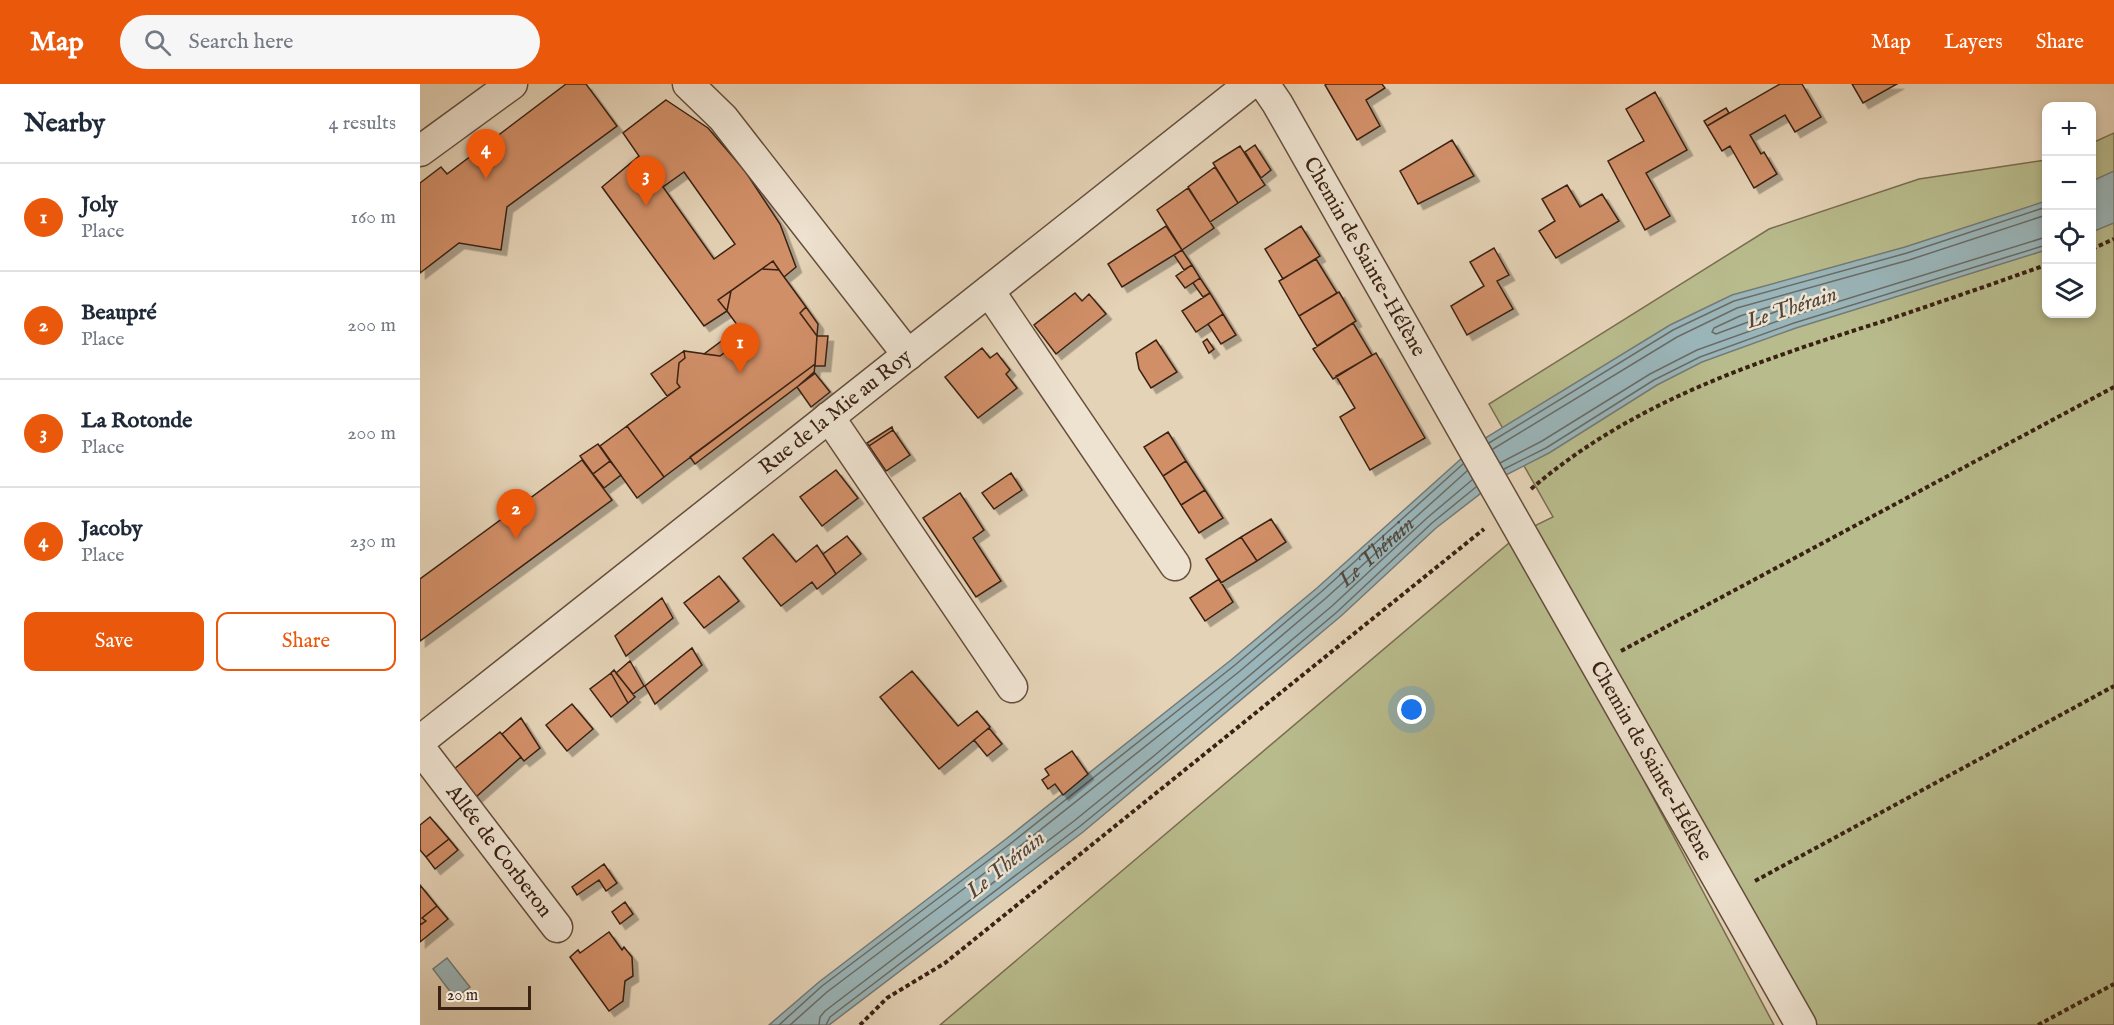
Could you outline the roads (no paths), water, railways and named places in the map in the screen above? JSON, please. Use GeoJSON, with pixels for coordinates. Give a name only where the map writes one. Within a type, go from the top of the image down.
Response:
{"type":"FeatureCollection","features":[{"type":"Feature","properties":{"kind":"street"},"geometry":{"type":"LineString","coordinates":[[420,151],[512,84]]}},
{"type":"Feature","properties":{"kind":"street"},"geometry":{"type":"LineString","coordinates":[[688,84],[723,118],[908,355]]}},
{"type":"Feature","properties":{"kind":"street","name":"Rue de la Mie au Roy"},"geometry":{"type":"LineString","coordinates":[[420,741],[1250,84]]}},
{"type":"Feature","properties":{"kind":"street","name":"Chemin de Sainte-Hélène"},"geometry":{"type":"LineString","coordinates":[[1264,84],[1464,428],[1801,1025]]}},
{"type":"Feature","properties":{"kind":"street"},"geometry":{"type":"LineString","coordinates":[[989,291],[1175,565]]}},
{"type":"Feature","properties":{"kind":"street"},"geometry":{"type":"LineString","coordinates":[[829,417],[1012,687]]}},
{"type":"Feature","properties":{"kind":"street","name":"Allée de Corberon"},"geometry":{"type":"LineString","coordinates":[[420,748],[557,927]]}},
{"type":"Feature","properties":{"kind":"water"},"geometry":{"type":"Polygon","coordinates":[[[2114,171],[2114,223],[2096,230],[2096,210],[2096,179],[2114,171]]]}},
{"type":"Feature","properties":{"kind":"water","name":"Le Thérain"},"geometry":{"type":"Polygon","coordinates":[[[2042,202],[2042,251],[1796,328],[1702,362],[1657,385],[1549,453],[1502,477],[1436,528],[1341,616],[1083,832],[829,1025],[769,1025],[819,982],[1006,839],[1231,660],[1317,588],[1482,440],[1670,325],[1732,295],[1905,247],[2042,202]]]}},
{"type":"Feature","properties":{"kind":"water"},"geometry":{"type":"Polygon","coordinates":[[[447,958],[470,987],[455,998],[433,969],[447,958]]]}},
{"type":"Feature","properties":{"kind":"place","name":"Jacoby"},"geometry":{"type":"Point","coordinates":[486,179]}},
{"type":"Feature","properties":{"kind":"place","name":"La Rotonde"},"geometry":{"type":"Point","coordinates":[646,206]}},
{"type":"Feature","properties":{"kind":"place","name":"Joly"},"geometry":{"type":"Point","coordinates":[740,373]}},
{"type":"Feature","properties":{"kind":"place","name":"Beaupré"},"geometry":{"type":"Point","coordinates":[516,539]}}]}
